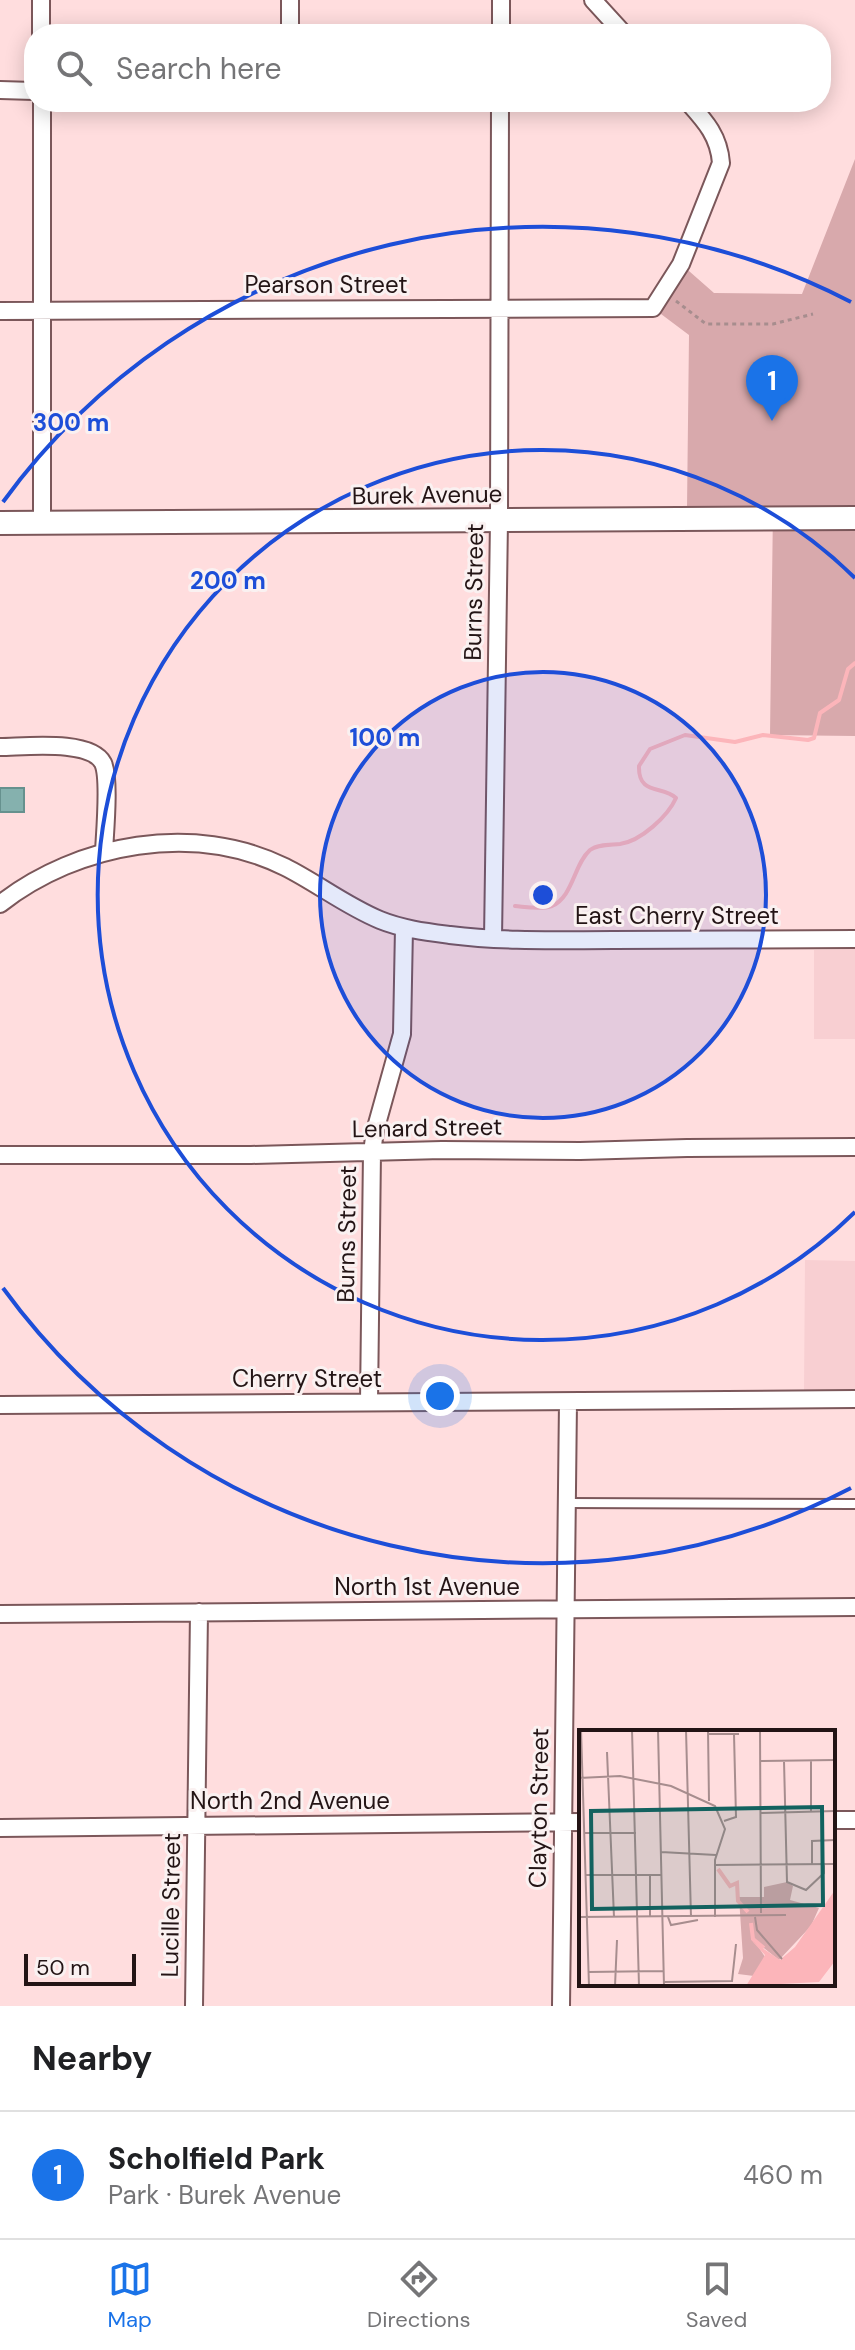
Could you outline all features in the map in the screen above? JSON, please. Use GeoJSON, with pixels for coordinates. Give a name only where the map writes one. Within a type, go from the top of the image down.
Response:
{"type":"FeatureCollection","features":[{"type":"Feature","properties":{"kind":"street"},"geometry":{"type":"LineString","coordinates":[[41,0],[41,24]]}},
{"type":"Feature","properties":{"kind":"street"},"geometry":{"type":"LineString","coordinates":[[290,0],[290,24]]}},
{"type":"Feature","properties":{"kind":"street"},"geometry":{"type":"LineString","coordinates":[[501,0],[501,24]]}},
{"type":"Feature","properties":{"kind":"street"},"geometry":{"type":"LineString","coordinates":[[593,0],[615,24]]}},
{"type":"Feature","properties":{"kind":"street"},"geometry":{"type":"LineString","coordinates":[[0,90],[24,91]]}},
{"type":"Feature","properties":{"kind":"street"},"geometry":{"type":"LineString","coordinates":[[42,112],[42,523]]}},
{"type":"Feature","properties":{"kind":"street","name":"Burns Street"},"geometry":{"type":"LineString","coordinates":[[493,939],[499,520],[500,112]]}},
{"type":"Feature","properties":{"kind":"street"},"geometry":{"type":"LineString","coordinates":[[663,291],[681,264],[721,163],[719,146],[710,127],[697,112]]}},
{"type":"Feature","properties":{"kind":"street","name":"Pearson Street"},"geometry":{"type":"LineString","coordinates":[[0,311],[653,308],[663,291]]}},
{"type":"Feature","properties":{"kind":"street","name":"Burek Avenue"},"geometry":{"type":"LineString","coordinates":[[0,523],[855,518]]}},
{"type":"Feature","properties":{"kind":"street"},"geometry":{"type":"LineString","coordinates":[[0,747],[74,747],[97,756],[104,765],[106,779],[104,851]]}},
{"type":"Feature","properties":{"kind":"street","name":"East Cherry Street"},"geometry":{"type":"LineString","coordinates":[[0,904],[53,871],[104,851],[192,844],[234,850],[283,866],[364,912],[404,928],[446,935],[493,939],[855,939]]}},
{"type":"Feature","properties":{"kind":"street","name":"Burns Street"},"geometry":{"type":"LineString","coordinates":[[369,1402],[372,1152],[402,1034],[404,928]]}},
{"type":"Feature","properties":{"kind":"street","name":"Lenard Street"},"geometry":{"type":"LineString","coordinates":[[0,1155],[855,1147]]}},
{"type":"Feature","properties":{"kind":"street","name":"Cherry Street"},"geometry":{"type":"LineString","coordinates":[[0,1405],[855,1399]]}},
{"type":"Feature","properties":{"kind":"street","name":"Clayton Street"},"geometry":{"type":"LineString","coordinates":[[561,2006],[568,1402]]}},
{"type":"Feature","properties":{"kind":"street","name":"North 1st Avenue"},"geometry":{"type":"LineString","coordinates":[[0,1614],[855,1607]]}},
{"type":"Feature","properties":{"kind":"street","name":"Lucille Street"},"geometry":{"type":"LineString","coordinates":[[194,2006],[199,1612]]}},
{"type":"Feature","properties":{"kind":"street","name":"North 2nd Avenue"},"geometry":{"type":"LineString","coordinates":[[0,1828],[579,1822]]}},
{"type":"Feature","properties":{"kind":"lane"},"geometry":{"type":"LineString","coordinates":[[567,1503],[855,1504]]}},
{"type":"Feature","properties":{"kind":"path"},"geometry":{"type":"LineString","coordinates":[[663,291],[706,324],[773,324],[813,314]]}},
{"type":"Feature","properties":{"kind":"shaded area"},"geometry":{"type":"Polygon","coordinates":[[[855,159],[855,736],[770,735],[773,508],[687,508],[689,335],[653,308],[681,264],[714,293],[802,294],[855,159]]]}},
{"type":"Feature","properties":{"kind":"shaded area"},"geometry":{"type":"Polygon","coordinates":[[[855,949],[855,1039],[814,1039],[814,950],[855,949]]]}},
{"type":"Feature","properties":{"kind":"shaded area"},"geometry":{"type":"Polygon","coordinates":[[[805,1260],[855,1261],[855,1390],[804,1391],[805,1260]]]}},
{"type":"Feature","properties":{"kind":"building"},"geometry":{"type":"Polygon","coordinates":[[[0,788],[24,788],[24,812],[0,812],[0,788]]]}},
{"type":"Feature","properties":{"kind":"waterway"},"geometry":{"type":"LineString","coordinates":[[515,906],[538,908],[559,902],[590,850],[628,842],[653,827],[667,812],[676,798],[647,786],[640,775],[639,766],[650,749],[685,735],[735,742],[763,735],[814,738],[820,713],[839,700],[848,669],[855,663]]}},
{"type":"Feature","properties":{"kind":"place","name":"Scholfield Park"},"geometry":{"type":"Point","coordinates":[772,421]}}]}
